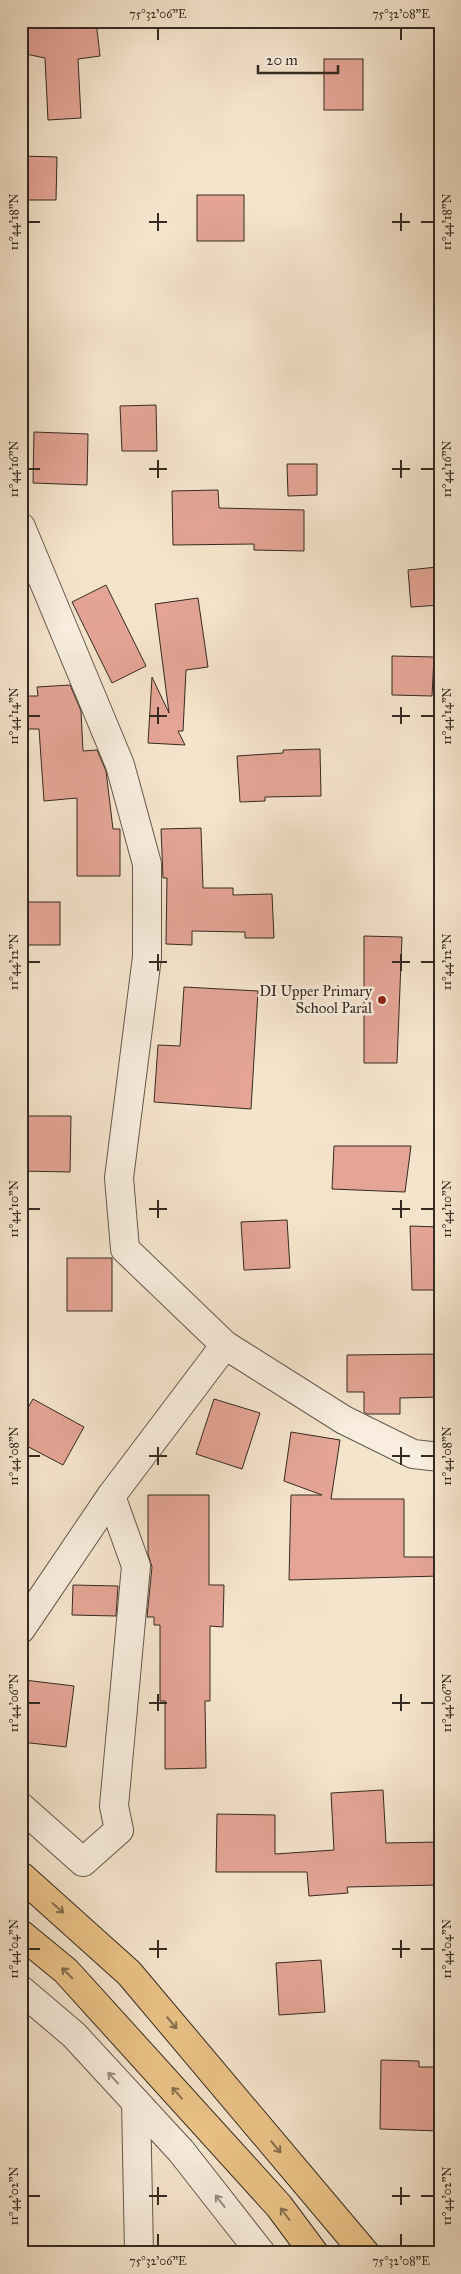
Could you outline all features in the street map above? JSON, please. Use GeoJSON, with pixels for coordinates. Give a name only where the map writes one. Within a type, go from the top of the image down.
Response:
{"type":"FeatureCollection","features":[{"type":"Feature","properties":{"kind":"highway"},"geometry":{"type":"LineString","coordinates":[[21,1876],[129,1972],[365,2253]]}},
{"type":"Feature","properties":{"kind":"highway"},"geometry":{"type":"LineString","coordinates":[[21,1934],[66,1971],[279,2206],[314,2253]]}},
{"type":"Feature","properties":{"kind":"street"},"geometry":{"type":"LineString","coordinates":[[21,527],[120,766],[147,864],[147,957],[119,1178],[125,1249],[225,1345],[344,1420],[413,1454],[440,1456]]}},
{"type":"Feature","properties":{"kind":"street"},"geometry":{"type":"LineString","coordinates":[[21,1629],[111,1496],[225,1345]]}},
{"type":"Feature","properties":{"kind":"street"},"geometry":{"type":"LineString","coordinates":[[21,1807],[83,1862],[119,1830],[114,1806],[136,1566],[111,1496]]}},
{"type":"Feature","properties":{"kind":"street"},"geometry":{"type":"LineString","coordinates":[[21,1990],[74,2035],[181,2151],[261,2253]]}},
{"type":"Feature","properties":{"kind":"street"},"geometry":{"type":"LineString","coordinates":[[136,2102],[139,2253]]}},
{"type":"Feature","properties":{"kind":"building"},"geometry":{"type":"Polygon","coordinates":[[[21,21],[96,21],[100,56],[78,59],[81,118],[48,120],[45,58],[21,53],[21,21]]]}},
{"type":"Feature","properties":{"kind":"building"},"geometry":{"type":"Polygon","coordinates":[[[324,59],[363,59],[363,110],[324,110],[324,59]]]}},
{"type":"Feature","properties":{"kind":"building"},"geometry":{"type":"Polygon","coordinates":[[[21,156],[57,157],[56,200],[21,200],[21,156]]]}},
{"type":"Feature","properties":{"kind":"building"},"geometry":{"type":"Polygon","coordinates":[[[197,195],[244,195],[244,241],[197,241],[197,195]]]}},
{"type":"Feature","properties":{"kind":"building"},"geometry":{"type":"Polygon","coordinates":[[[156,405],[157,451],[122,451],[120,406],[156,405]]]}},
{"type":"Feature","properties":{"kind":"building"},"geometry":{"type":"Polygon","coordinates":[[[34,432],[88,434],[87,485],[33,483],[34,432]]]}},
{"type":"Feature","properties":{"kind":"building"},"geometry":{"type":"Polygon","coordinates":[[[287,464],[317,464],[317,495],[288,496],[287,464]]]}},
{"type":"Feature","properties":{"kind":"building"},"geometry":{"type":"Polygon","coordinates":[[[218,490],[219,508],[304,510],[304,551],[254,550],[254,544],[173,545],[172,491],[218,490]]]}},
{"type":"Feature","properties":{"kind":"building"},"geometry":{"type":"Polygon","coordinates":[[[437,567],[440,605],[411,607],[408,570],[437,567]]]}},
{"type":"Feature","properties":{"kind":"building"},"geometry":{"type":"Polygon","coordinates":[[[106,585],[146,666],[112,683],[72,602],[106,585]]]}},
{"type":"Feature","properties":{"kind":"building"},"geometry":{"type":"Polygon","coordinates":[[[198,598],[208,667],[186,670],[183,731],[178,731],[185,745],[148,743],[152,677],[169,713],[155,604],[198,598]]]}},
{"type":"Feature","properties":{"kind":"building"},"geometry":{"type":"Polygon","coordinates":[[[392,656],[434,657],[432,696],[392,695],[392,656]]]}},
{"type":"Feature","properties":{"kind":"building"},"geometry":{"type":"Polygon","coordinates":[[[70,685],[81,711],[83,751],[97,750],[106,771],[113,829],[120,829],[120,876],[77,876],[77,798],[44,801],[39,729],[21,729],[21,696],[38,696],[37,687],[70,685]]]}},
{"type":"Feature","properties":{"kind":"building"},"geometry":{"type":"Polygon","coordinates":[[[320,749],[321,796],[265,797],[265,801],[240,802],[237,756],[283,753],[283,750],[320,749]]]}},
{"type":"Feature","properties":{"kind":"building"},"geometry":{"type":"Polygon","coordinates":[[[201,828],[203,888],[233,888],[233,895],[272,894],[274,938],[245,938],[245,932],[192,931],[192,945],[166,944],[167,878],[163,878],[161,829],[201,828]]]}},
{"type":"Feature","properties":{"kind":"building"},"geometry":{"type":"Polygon","coordinates":[[[21,902],[60,902],[60,945],[21,945],[21,902]]]}},
{"type":"Feature","properties":{"kind":"building","name":"DI Upper Primary School Paral"},"geometry":{"type":"Polygon","coordinates":[[[364,936],[402,937],[397,1063],[364,1063],[364,936]]]}},
{"type":"Feature","properties":{"kind":"building"},"geometry":{"type":"Polygon","coordinates":[[[184,987],[258,991],[251,1109],[154,1102],[158,1045],[180,1046],[184,987]]]}},
{"type":"Feature","properties":{"kind":"building"},"geometry":{"type":"Polygon","coordinates":[[[21,1116],[71,1116],[70,1172],[21,1171],[21,1116]]]}},
{"type":"Feature","properties":{"kind":"building"},"geometry":{"type":"Polygon","coordinates":[[[334,1146],[411,1146],[405,1192],[332,1189],[334,1146]]]}},
{"type":"Feature","properties":{"kind":"building"},"geometry":{"type":"Polygon","coordinates":[[[287,1220],[290,1268],[244,1270],[241,1222],[287,1220]]]}},
{"type":"Feature","properties":{"kind":"building"},"geometry":{"type":"Polygon","coordinates":[[[410,1226],[440,1227],[440,1290],[412,1290],[410,1226]]]}},
{"type":"Feature","properties":{"kind":"building"},"geometry":{"type":"Polygon","coordinates":[[[67,1258],[112,1258],[112,1311],[67,1311],[67,1258]]]}},
{"type":"Feature","properties":{"kind":"building"},"geometry":{"type":"Polygon","coordinates":[[[440,1354],[440,1397],[400,1398],[400,1414],[367,1414],[364,1412],[364,1392],[347,1392],[347,1355],[440,1354]]]}},
{"type":"Feature","properties":{"kind":"building"},"geometry":{"type":"Polygon","coordinates":[[[33,1399],[84,1427],[63,1465],[21,1443],[21,1420],[33,1399]]]}},
{"type":"Feature","properties":{"kind":"building"},"geometry":{"type":"Polygon","coordinates":[[[214,1399],[260,1413],[242,1469],[196,1454],[214,1399]]]}},
{"type":"Feature","properties":{"kind":"building"},"geometry":{"type":"Polygon","coordinates":[[[291,1432],[340,1440],[331,1499],[404,1499],[404,1557],[440,1557],[440,1576],[289,1580],[291,1495],[322,1495],[284,1481],[291,1432]]]}},
{"type":"Feature","properties":{"kind":"building"},"geometry":{"type":"Polygon","coordinates":[[[148,1495],[209,1495],[209,1585],[224,1585],[223,1627],[210,1626],[210,1701],[205,1701],[206,1768],[165,1769],[165,1701],[160,1701],[160,1625],[154,1625],[154,1617],[147,1617],[152,1567],[148,1554],[148,1495]]]}},
{"type":"Feature","properties":{"kind":"building"},"geometry":{"type":"Polygon","coordinates":[[[73,1585],[118,1586],[116,1616],[72,1615],[73,1585]]]}},
{"type":"Feature","properties":{"kind":"building"},"geometry":{"type":"Polygon","coordinates":[[[24,1680],[74,1686],[66,1747],[21,1742],[21,1701],[24,1680]]]}},
{"type":"Feature","properties":{"kind":"building"},"geometry":{"type":"Polygon","coordinates":[[[383,1790],[386,1843],[440,1842],[440,1885],[347,1887],[348,1893],[309,1896],[307,1872],[216,1872],[217,1814],[275,1815],[275,1854],[334,1850],[331,1793],[383,1790]]]}},
{"type":"Feature","properties":{"kind":"building"},"geometry":{"type":"Polygon","coordinates":[[[321,1960],[325,2012],[279,2015],[276,1963],[321,1960]]]}},
{"type":"Feature","properties":{"kind":"building"},"geometry":{"type":"Polygon","coordinates":[[[381,2060],[419,2061],[419,2067],[440,2067],[440,2131],[380,2129],[381,2060]]]}},
{"type":"Feature","properties":{"kind":"place","name":"DI Upper Primary School Paral"},"geometry":{"type":"Point","coordinates":[382,1000]}}]}
